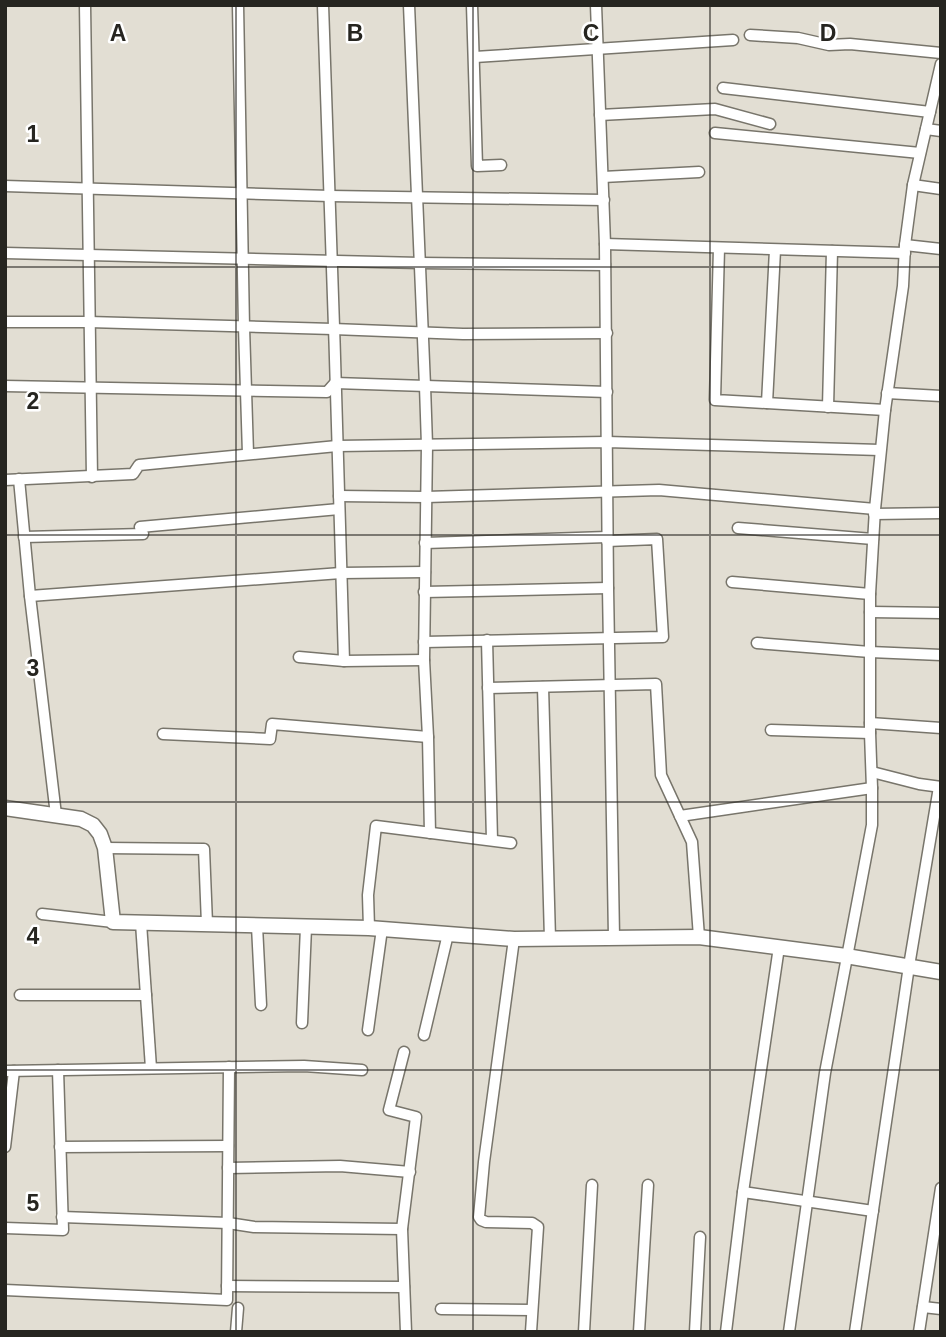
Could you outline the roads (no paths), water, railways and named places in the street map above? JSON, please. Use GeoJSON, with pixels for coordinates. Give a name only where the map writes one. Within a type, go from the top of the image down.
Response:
{"type":"FeatureCollection","features":[{"type":"Feature","properties":{"kind":"street"},"geometry":{"type":"LineString","coordinates":[[85,5],[92,477]]}},
{"type":"Feature","properties":{"kind":"street"},"geometry":{"type":"LineString","coordinates":[[238,5],[248,454]]}},
{"type":"Feature","properties":{"kind":"street"},"geometry":{"type":"LineString","coordinates":[[323,5],[344,661]]}},
{"type":"Feature","properties":{"kind":"street"},"geometry":{"type":"LineString","coordinates":[[409,5],[427,445],[424,660],[430,833]]}},
{"type":"Feature","properties":{"kind":"street"},"geometry":{"type":"LineString","coordinates":[[472,5],[477,166],[501,165]]}},
{"type":"Feature","properties":{"kind":"street"},"geometry":{"type":"LineString","coordinates":[[596,5],[607,333],[608,638],[614,937]]}},
{"type":"Feature","properties":{"kind":"street"},"geometry":{"type":"LineString","coordinates":[[750,35],[798,38],[829,45],[850,44],[941,52]]}},
{"type":"Feature","properties":{"kind":"street"},"geometry":{"type":"LineString","coordinates":[[475,57],[733,40]]}},
{"type":"Feature","properties":{"kind":"street"},"geometry":{"type":"LineString","coordinates":[[789,1332],[825,1073],[872,825],[870,594],[880,450],[903,286],[913,186],[940,71]]}},
{"type":"Feature","properties":{"kind":"street"},"geometry":{"type":"LineString","coordinates":[[723,88],[930,112]]}},
{"type":"Feature","properties":{"kind":"street"},"geometry":{"type":"LineString","coordinates":[[600,115],[715,109],[770,124]]}},
{"type":"Feature","properties":{"kind":"street"},"geometry":{"type":"LineString","coordinates":[[926,129],[941,131]]}},
{"type":"Feature","properties":{"kind":"street"},"geometry":{"type":"LineString","coordinates":[[715,133],[920,153]]}},
{"type":"Feature","properties":{"kind":"street"},"geometry":{"type":"LineString","coordinates":[[603,177],[699,172]]}},
{"type":"Feature","properties":{"kind":"street"},"geometry":{"type":"LineString","coordinates":[[5,186],[331,196],[604,200]]}},
{"type":"Feature","properties":{"kind":"street"},"geometry":{"type":"LineString","coordinates":[[913,186],[941,189]]}},
{"type":"Feature","properties":{"kind":"street"},"geometry":{"type":"LineString","coordinates":[[605,244],[832,251],[941,249]]}},
{"type":"Feature","properties":{"kind":"street"},"geometry":{"type":"LineString","coordinates":[[719,248],[715,400],[885,410]]}},
{"type":"Feature","properties":{"kind":"street"},"geometry":{"type":"LineString","coordinates":[[766,403],[775,250]]}},
{"type":"Feature","properties":{"kind":"street"},"geometry":{"type":"LineString","coordinates":[[828,407],[832,251]]}},
{"type":"Feature","properties":{"kind":"street"},"geometry":{"type":"LineString","coordinates":[[5,253],[242,260],[605,265]]}},
{"type":"Feature","properties":{"kind":"street"},"geometry":{"type":"LineString","coordinates":[[5,321],[474,334],[607,333]]}},
{"type":"Feature","properties":{"kind":"street"},"geometry":{"type":"LineString","coordinates":[[5,386],[327,392],[335,383]]}},
{"type":"Feature","properties":{"kind":"street"},"geometry":{"type":"LineString","coordinates":[[335,383],[607,392]]}},
{"type":"Feature","properties":{"kind":"street"},"geometry":{"type":"LineString","coordinates":[[887,393],[941,396]]}},
{"type":"Feature","properties":{"kind":"street"},"geometry":{"type":"LineString","coordinates":[[5,480],[133,474],[139,465],[337,446],[607,442],[880,450]]}},
{"type":"Feature","properties":{"kind":"street"},"geometry":{"type":"LineString","coordinates":[[19,479],[56,815]]}},
{"type":"Feature","properties":{"kind":"street"},"geometry":{"type":"LineString","coordinates":[[339,496],[426,497],[659,490],[875,511],[941,513]]}},
{"type":"Feature","properties":{"kind":"street"},"geometry":{"type":"LineString","coordinates":[[24,537],[143,534],[140,527],[339,509]]}},
{"type":"Feature","properties":{"kind":"street"},"geometry":{"type":"LineString","coordinates":[[738,528],[873,539]]}},
{"type":"Feature","properties":{"kind":"street"},"geometry":{"type":"LineString","coordinates":[[424,642],[663,638],[657,539],[425,543]]}},
{"type":"Feature","properties":{"kind":"street"},"geometry":{"type":"LineString","coordinates":[[30,596],[341,573],[425,572]]}},
{"type":"Feature","properties":{"kind":"street"},"geometry":{"type":"LineString","coordinates":[[732,582],[870,594]]}},
{"type":"Feature","properties":{"kind":"street"},"geometry":{"type":"LineString","coordinates":[[424,592],[608,587]]}},
{"type":"Feature","properties":{"kind":"street"},"geometry":{"type":"LineString","coordinates":[[870,612],[941,613]]}},
{"type":"Feature","properties":{"kind":"street"},"geometry":{"type":"LineString","coordinates":[[487,640],[492,841]]}},
{"type":"Feature","properties":{"kind":"street"},"geometry":{"type":"LineString","coordinates":[[757,643],[941,656]]}},
{"type":"Feature","properties":{"kind":"street"},"geometry":{"type":"LineString","coordinates":[[299,657],[344,661],[424,660]]}},
{"type":"Feature","properties":{"kind":"street"},"geometry":{"type":"LineString","coordinates":[[488,688],[656,684],[661,775],[692,842],[699,937]]}},
{"type":"Feature","properties":{"kind":"street"},"geometry":{"type":"LineString","coordinates":[[543,687],[550,939]]}},
{"type":"Feature","properties":{"kind":"street"},"geometry":{"type":"LineString","coordinates":[[163,734],[270,739],[272,724],[428,737]]}},
{"type":"Feature","properties":{"kind":"street"},"geometry":{"type":"LineString","coordinates":[[771,730],[941,728]]}},
{"type":"Feature","properties":{"kind":"street"},"geometry":{"type":"LineString","coordinates":[[855,1332],[909,966],[940,787],[872,772]]}},
{"type":"Feature","properties":{"kind":"street"},"geometry":{"type":"LineString","coordinates":[[680,816],[872,788]]}},
{"type":"Feature","properties":{"kind":"street"},"geometry":{"type":"LineString","coordinates":[[5,808],[81,819],[93,825],[100,834],[104,848],[113,922]]}},
{"type":"Feature","properties":{"kind":"street"},"geometry":{"type":"LineString","coordinates":[[368,1030],[376,929],[368,895],[376,826],[511,843]]}},
{"type":"Feature","properties":{"kind":"street"},"geometry":{"type":"LineString","coordinates":[[104,848],[204,849],[207,924]]}},
{"type":"Feature","properties":{"kind":"street"},"geometry":{"type":"LineString","coordinates":[[42,914],[113,922],[376,929],[514,939],[699,937],[846,956],[941,972]]}},
{"type":"Feature","properties":{"kind":"street"},"geometry":{"type":"LineString","coordinates":[[141,923],[151,1068]]}},
{"type":"Feature","properties":{"kind":"street"},"geometry":{"type":"LineString","coordinates":[[257,926],[261,1005]]}},
{"type":"Feature","properties":{"kind":"street"},"geometry":{"type":"LineString","coordinates":[[302,1024],[306,927]]}},
{"type":"Feature","properties":{"kind":"street"},"geometry":{"type":"LineString","coordinates":[[424,1035],[448,934]]}},
{"type":"Feature","properties":{"kind":"street"},"geometry":{"type":"LineString","coordinates":[[514,939],[479,1217],[486,1222],[532,1223],[537,1227],[531,1332]]}},
{"type":"Feature","properties":{"kind":"street"},"geometry":{"type":"LineString","coordinates":[[726,1332],[743,1192],[779,947]]}},
{"type":"Feature","properties":{"kind":"street"},"geometry":{"type":"LineString","coordinates":[[20,995],[146,995]]}},
{"type":"Feature","properties":{"kind":"street"},"geometry":{"type":"LineString","coordinates":[[404,1052],[389,1110],[416,1117],[402,1229],[406,1332]]}},
{"type":"Feature","properties":{"kind":"street"},"geometry":{"type":"LineString","coordinates":[[5,1147],[9,1071],[304,1066],[362,1070]]}},
{"type":"Feature","properties":{"kind":"street"},"geometry":{"type":"LineString","coordinates":[[5,1290],[227,1300],[229,1067]]}},
{"type":"Feature","properties":{"kind":"street"},"geometry":{"type":"LineString","coordinates":[[5,1228],[63,1230],[58,1070]]}},
{"type":"Feature","properties":{"kind":"street"},"geometry":{"type":"LineString","coordinates":[[60,1147],[228,1146]]}},
{"type":"Feature","properties":{"kind":"street"},"geometry":{"type":"LineString","coordinates":[[228,1168],[340,1166],[410,1172]]}},
{"type":"Feature","properties":{"kind":"street"},"geometry":{"type":"LineString","coordinates":[[584,1332],[592,1185]]}},
{"type":"Feature","properties":{"kind":"street"},"geometry":{"type":"LineString","coordinates":[[639,1332],[648,1185]]}},
{"type":"Feature","properties":{"kind":"street"},"geometry":{"type":"LineString","coordinates":[[919,1332],[941,1188]]}},
{"type":"Feature","properties":{"kind":"street"},"geometry":{"type":"LineString","coordinates":[[743,1192],[873,1211]]}},
{"type":"Feature","properties":{"kind":"street"},"geometry":{"type":"LineString","coordinates":[[62,1217],[228,1223],[254,1227],[402,1229]]}},
{"type":"Feature","properties":{"kind":"street"},"geometry":{"type":"LineString","coordinates":[[695,1332],[700,1237]]}},
{"type":"Feature","properties":{"kind":"street"},"geometry":{"type":"LineString","coordinates":[[227,1286],[404,1287]]}},
{"type":"Feature","properties":{"kind":"street"},"geometry":{"type":"LineString","coordinates":[[923,1307],[941,1309]]}},
{"type":"Feature","properties":{"kind":"street"},"geometry":{"type":"LineString","coordinates":[[236,1332],[238,1308]]}},
{"type":"Feature","properties":{"kind":"street"},"geometry":{"type":"LineString","coordinates":[[441,1309],[532,1310]]}}]}
